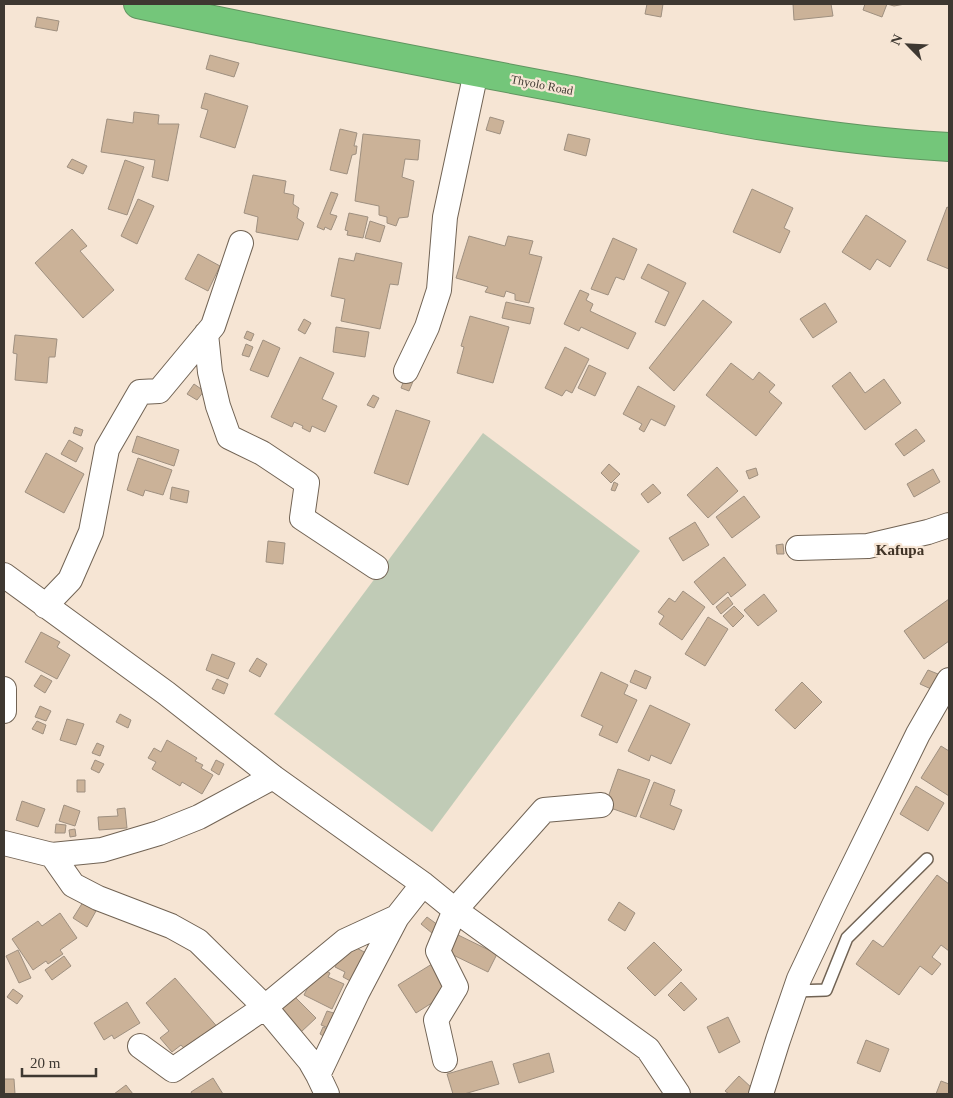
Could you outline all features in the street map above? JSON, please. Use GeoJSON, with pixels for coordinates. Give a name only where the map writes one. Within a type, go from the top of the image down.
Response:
{"type":"FeatureCollection","features":[{"type":"Feature","properties":{"kind":"highway","name":"Thyolo Road"},"geometry":{"type":"LineString","coordinates":[[138,4],[295,38],[751,125],[900,144],[949,147]]}},
{"type":"Feature","properties":{"kind":"street"},"geometry":{"type":"LineString","coordinates":[[406,371],[427,327],[439,290],[445,217],[476,72]]}},
{"type":"Feature","properties":{"kind":"street"},"geometry":{"type":"LineString","coordinates":[[46,606],[70,580],[91,532],[107,449],[140,392],[160,391],[213,326],[242,243]]}},
{"type":"Feature","properties":{"kind":"street"},"geometry":{"type":"LineString","coordinates":[[206,334],[210,372],[218,406],[229,437],[262,453],[307,483],[302,518],[376,566]]}},
{"type":"Feature","properties":{"kind":"street"},"geometry":{"type":"LineString","coordinates":[[798,548],[868,546],[928,532],[949,524]]}},
{"type":"Feature","properties":{"kind":"street"},"geometry":{"type":"LineString","coordinates":[[4,574],[166,693],[273,777],[648,1048],[678,1094]]}},
{"type":"Feature","properties":{"kind":"street"},"geometry":{"type":"LineString","coordinates":[[761,1094],[795,990],[913,743],[949,680]]}},
{"type":"Feature","properties":{"kind":"street"},"geometry":{"type":"LineString","coordinates":[[4,689],[4,711]]}},
{"type":"Feature","properties":{"kind":"street"},"geometry":{"type":"LineString","coordinates":[[6,841],[52,855],[102,850],[158,833],[199,817],[273,777]]}},
{"type":"Feature","properties":{"kind":"street"},"geometry":{"type":"LineString","coordinates":[[445,1060],[436,1020],[456,986],[438,951],[455,910],[544,810],[601,805]]}},
{"type":"Feature","properties":{"kind":"street"},"geometry":{"type":"LineString","coordinates":[[52,855],[73,885],[98,898],[171,926],[198,941],[265,1007],[310,1061],[322,1085]]}},
{"type":"Feature","properties":{"kind":"street"},"geometry":{"type":"LineString","coordinates":[[322,1085],[357,993],[397,917],[423,884]]}},
{"type":"Feature","properties":{"kind":"street"},"geometry":{"type":"LineString","coordinates":[[140,1046],[173,1070],[265,1007],[345,940],[397,917]]}},
{"type":"Feature","properties":{"kind":"lane"},"geometry":{"type":"LineString","coordinates":[[795,990],[826,990],[848,938],[927,859]]}},
{"type":"Feature","properties":{"kind":"green space"},"geometry":{"type":"Polygon","coordinates":[[[483,433],[640,551],[432,832],[274,714],[483,433]]]}},
{"type":"Feature","properties":{"kind":"building"},"geometry":{"type":"Polygon","coordinates":[[[647,4],[663,4],[661,17],[645,14],[647,4]]]}},
{"type":"Feature","properties":{"kind":"building"},"geometry":{"type":"Polygon","coordinates":[[[793,4],[831,4],[833,16],[794,20],[793,4]]]}},
{"type":"Feature","properties":{"kind":"building"},"geometry":{"type":"Polygon","coordinates":[[[865,4],[887,4],[882,17],[863,10],[865,4]]]}},
{"type":"Feature","properties":{"kind":"building"},"geometry":{"type":"Polygon","coordinates":[[[887,4],[905,4],[894,6],[887,4]]]}},
{"type":"Feature","properties":{"kind":"building"},"geometry":{"type":"Polygon","coordinates":[[[37,17],[59,21],[57,31],[35,27],[37,17]]]}},
{"type":"Feature","properties":{"kind":"building"},"geometry":{"type":"Polygon","coordinates":[[[210,55],[239,63],[234,77],[206,69],[210,55]]]}},
{"type":"Feature","properties":{"kind":"building"},"geometry":{"type":"Polygon","coordinates":[[[205,93],[248,106],[235,148],[200,137],[208,110],[201,108],[205,93]]]}},
{"type":"Feature","properties":{"kind":"building"},"geometry":{"type":"Polygon","coordinates":[[[134,112],[159,115],[158,124],[179,124],[168,181],[152,177],[155,160],[101,152],[107,119],[133,123],[134,112]]]}},
{"type":"Feature","properties":{"kind":"building"},"geometry":{"type":"Polygon","coordinates":[[[490,117],[504,121],[500,134],[486,130],[490,117]]]}},
{"type":"Feature","properties":{"kind":"building"},"geometry":{"type":"Polygon","coordinates":[[[340,129],[357,133],[354,146],[357,146],[356,154],[352,155],[347,174],[330,170],[340,129]]]}},
{"type":"Feature","properties":{"kind":"building"},"geometry":{"type":"Polygon","coordinates":[[[363,134],[420,140],[418,160],[405,159],[402,177],[414,181],[408,217],[399,218],[396,226],[387,223],[387,217],[379,215],[379,206],[355,201],[363,134]]]}},
{"type":"Feature","properties":{"kind":"building"},"geometry":{"type":"Polygon","coordinates":[[[568,134],[590,139],[586,156],[564,150],[568,134]]]}},
{"type":"Feature","properties":{"kind":"building"},"geometry":{"type":"Polygon","coordinates":[[[72,159],[87,166],[83,174],[67,167],[72,159]]]}},
{"type":"Feature","properties":{"kind":"building"},"geometry":{"type":"Polygon","coordinates":[[[125,160],[144,167],[127,215],[108,209],[125,160]]]}},
{"type":"Feature","properties":{"kind":"building"},"geometry":{"type":"Polygon","coordinates":[[[253,175],[286,181],[284,193],[294,195],[293,204],[299,208],[297,218],[304,223],[298,240],[256,232],[258,217],[244,213],[253,175]]]}},
{"type":"Feature","properties":{"kind":"building"},"geometry":{"type":"Polygon","coordinates":[[[752,189],[793,208],[784,228],[790,231],[780,253],[733,232],[752,189]]]}},
{"type":"Feature","properties":{"kind":"building"},"geometry":{"type":"Polygon","coordinates":[[[331,192],[338,194],[330,214],[337,216],[331,230],[325,227],[324,230],[317,227],[331,192]]]}},
{"type":"Feature","properties":{"kind":"building"},"geometry":{"type":"Polygon","coordinates":[[[138,199],[154,206],[137,244],[121,236],[138,199]]]}},
{"type":"Feature","properties":{"kind":"building"},"geometry":{"type":"Polygon","coordinates":[[[947,207],[949,208],[949,269],[927,260],[947,207]]]}},
{"type":"Feature","properties":{"kind":"building"},"geometry":{"type":"Polygon","coordinates":[[[349,213],[368,217],[363,238],[347,235],[348,231],[345,230],[349,213]]]}},
{"type":"Feature","properties":{"kind":"building"},"geometry":{"type":"Polygon","coordinates":[[[866,215],[906,241],[890,267],[877,259],[870,270],[842,252],[866,215]]]}},
{"type":"Feature","properties":{"kind":"building"},"geometry":{"type":"Polygon","coordinates":[[[370,221],[385,226],[380,242],[365,238],[370,221]]]}},
{"type":"Feature","properties":{"kind":"building"},"geometry":{"type":"Polygon","coordinates":[[[72,229],[87,246],[80,251],[114,290],[83,318],[35,263],[72,229]]]}},
{"type":"Feature","properties":{"kind":"building"},"geometry":{"type":"Polygon","coordinates":[[[469,236],[505,246],[508,236],[533,241],[529,254],[542,257],[529,303],[515,300],[515,294],[506,291],[504,297],[485,292],[488,287],[456,278],[469,236]]]}},
{"type":"Feature","properties":{"kind":"building"},"geometry":{"type":"Polygon","coordinates":[[[613,238],[637,249],[624,280],[616,277],[608,295],[591,289],[613,238]]]}},
{"type":"Feature","properties":{"kind":"building"},"geometry":{"type":"Polygon","coordinates":[[[356,253],[402,263],[398,285],[390,284],[380,329],[341,321],[345,299],[331,296],[339,258],[354,261],[356,253]]]}},
{"type":"Feature","properties":{"kind":"building"},"geometry":{"type":"Polygon","coordinates":[[[198,254],[220,266],[208,291],[185,279],[198,254]]]}},
{"type":"Feature","properties":{"kind":"building"},"geometry":{"type":"Polygon","coordinates":[[[648,264],[686,283],[665,326],[655,322],[669,292],[641,278],[648,264]]]}},
{"type":"Feature","properties":{"kind":"building"},"geometry":{"type":"Polygon","coordinates":[[[580,290],[589,294],[586,300],[593,304],[590,311],[636,333],[628,349],[581,327],[579,331],[564,324],[580,290]]]}},
{"type":"Feature","properties":{"kind":"building"},"geometry":{"type":"Polygon","coordinates":[[[703,300],[732,322],[674,391],[649,368],[703,300]]]}},
{"type":"Feature","properties":{"kind":"building"},"geometry":{"type":"Polygon","coordinates":[[[506,302],[534,308],[530,324],[502,318],[506,302]]]}},
{"type":"Feature","properties":{"kind":"building"},"geometry":{"type":"Polygon","coordinates":[[[825,303],[837,322],[813,338],[800,319],[825,303]]]}},
{"type":"Feature","properties":{"kind":"building"},"geometry":{"type":"Polygon","coordinates":[[[470,316],[509,327],[493,383],[457,373],[464,347],[461,346],[470,316]]]}},
{"type":"Feature","properties":{"kind":"building"},"geometry":{"type":"Polygon","coordinates":[[[304,319],[311,323],[305,334],[298,330],[304,319]]]}},
{"type":"Feature","properties":{"kind":"building"},"geometry":{"type":"Polygon","coordinates":[[[336,327],[369,332],[365,357],[333,352],[336,327]]]}},
{"type":"Feature","properties":{"kind":"building"},"geometry":{"type":"Polygon","coordinates":[[[247,331],[254,334],[251,341],[244,338],[247,331]]]}},
{"type":"Feature","properties":{"kind":"building"},"geometry":{"type":"Polygon","coordinates":[[[15,335],[57,339],[55,357],[49,357],[47,383],[15,380],[17,354],[13,353],[15,335]]]}},
{"type":"Feature","properties":{"kind":"building"},"geometry":{"type":"Polygon","coordinates":[[[263,340],[280,348],[268,377],[250,370],[263,340]]]}},
{"type":"Feature","properties":{"kind":"building"},"geometry":{"type":"Polygon","coordinates":[[[246,344],[253,347],[249,357],[242,355],[246,344]]]}},
{"type":"Feature","properties":{"kind":"building"},"geometry":{"type":"Polygon","coordinates":[[[565,347],[589,359],[572,393],[566,390],[562,396],[545,388],[565,347]]]}},
{"type":"Feature","properties":{"kind":"building"},"geometry":{"type":"Polygon","coordinates":[[[300,357],[334,373],[322,399],[337,406],[325,432],[312,426],[310,432],[294,422],[292,427],[271,417],[300,357]]]}},
{"type":"Feature","properties":{"kind":"building"},"geometry":{"type":"Polygon","coordinates":[[[731,363],[753,380],[759,372],[775,385],[769,392],[782,403],[756,436],[706,395],[731,363]]]}},
{"type":"Feature","properties":{"kind":"building"},"geometry":{"type":"Polygon","coordinates":[[[589,365],[606,373],[595,396],[578,388],[589,365]]]}},
{"type":"Feature","properties":{"kind":"building"},"geometry":{"type":"Polygon","coordinates":[[[850,372],[865,393],[884,379],[901,403],[865,430],[832,386],[850,372]]]}},
{"type":"Feature","properties":{"kind":"building"},"geometry":{"type":"Polygon","coordinates":[[[406,375],[414,379],[409,391],[401,388],[406,375]]]}},
{"type":"Feature","properties":{"kind":"building"},"geometry":{"type":"Polygon","coordinates":[[[194,384],[204,391],[197,400],[187,394],[194,384]]]}},
{"type":"Feature","properties":{"kind":"building"},"geometry":{"type":"Polygon","coordinates":[[[638,386],[675,406],[665,426],[651,419],[644,432],[639,429],[642,424],[623,414],[638,386]]]}},
{"type":"Feature","properties":{"kind":"building"},"geometry":{"type":"Polygon","coordinates":[[[373,395],[379,398],[374,408],[367,405],[373,395]]]}},
{"type":"Feature","properties":{"kind":"building"},"geometry":{"type":"Polygon","coordinates":[[[396,410],[430,421],[408,485],[374,473],[396,410]]]}},
{"type":"Feature","properties":{"kind":"building"},"geometry":{"type":"Polygon","coordinates":[[[75,427],[83,430],[81,436],[73,433],[75,427]]]}},
{"type":"Feature","properties":{"kind":"building"},"geometry":{"type":"Polygon","coordinates":[[[916,429],[925,441],[904,456],[895,444],[916,429]]]}},
{"type":"Feature","properties":{"kind":"building"},"geometry":{"type":"Polygon","coordinates":[[[137,436],[179,450],[174,466],[132,452],[137,436]]]}},
{"type":"Feature","properties":{"kind":"building"},"geometry":{"type":"Polygon","coordinates":[[[69,440],[83,448],[76,462],[61,454],[69,440]]]}},
{"type":"Feature","properties":{"kind":"building"},"geometry":{"type":"Polygon","coordinates":[[[46,453],[84,474],[64,513],[25,492],[46,453]]]}},
{"type":"Feature","properties":{"kind":"building"},"geometry":{"type":"Polygon","coordinates":[[[138,458],[172,470],[163,495],[145,490],[143,496],[127,490],[138,458]]]}},
{"type":"Feature","properties":{"kind":"building"},"geometry":{"type":"Polygon","coordinates":[[[609,464],[620,474],[611,483],[601,473],[609,464]]]}},
{"type":"Feature","properties":{"kind":"building"},"geometry":{"type":"Polygon","coordinates":[[[717,467],[738,491],[708,518],[687,495],[717,467]]]}},
{"type":"Feature","properties":{"kind":"building"},"geometry":{"type":"Polygon","coordinates":[[[756,468],[758,475],[749,479],[746,471],[756,468]]]}},
{"type":"Feature","properties":{"kind":"building"},"geometry":{"type":"Polygon","coordinates":[[[933,469],[940,482],[914,497],[907,484],[933,469]]]}},
{"type":"Feature","properties":{"kind":"building"},"geometry":{"type":"Polygon","coordinates":[[[614,482],[618,484],[615,491],[611,490],[614,482]]]}},
{"type":"Feature","properties":{"kind":"building"},"geometry":{"type":"Polygon","coordinates":[[[653,484],[661,493],[648,503],[641,494],[653,484]]]}},
{"type":"Feature","properties":{"kind":"building"},"geometry":{"type":"Polygon","coordinates":[[[172,487],[189,491],[187,503],[170,499],[172,487]]]}},
{"type":"Feature","properties":{"kind":"building"},"geometry":{"type":"Polygon","coordinates":[[[744,496],[760,517],[732,538],[716,517],[744,496]]]}},
{"type":"Feature","properties":{"kind":"building"},"geometry":{"type":"Polygon","coordinates":[[[695,522],[709,545],[683,561],[669,538],[695,522]]]}},
{"type":"Feature","properties":{"kind":"building"},"geometry":{"type":"Polygon","coordinates":[[[268,541],[285,543],[283,564],[266,562],[268,541]]]}},
{"type":"Feature","properties":{"kind":"building"},"geometry":{"type":"Polygon","coordinates":[[[783,544],[784,554],[777,554],[776,545],[783,544]]]}},
{"type":"Feature","properties":{"kind":"building"},"geometry":{"type":"Polygon","coordinates":[[[724,557],[746,585],[731,597],[728,592],[713,605],[694,582],[724,557]]]}},
{"type":"Feature","properties":{"kind":"building"},"geometry":{"type":"Polygon","coordinates":[[[683,591],[705,607],[682,640],[659,624],[664,616],[658,612],[669,598],[675,602],[683,591]]]}},
{"type":"Feature","properties":{"kind":"building"},"geometry":{"type":"Polygon","coordinates":[[[764,594],[777,611],[758,626],[744,610],[764,594]]]}},
{"type":"Feature","properties":{"kind":"building"},"geometry":{"type":"Polygon","coordinates":[[[728,597],[733,604],[721,614],[716,607],[728,597]]]}},
{"type":"Feature","properties":{"kind":"building"},"geometry":{"type":"Polygon","coordinates":[[[949,599],[949,641],[924,659],[904,631],[949,599]]]}},
{"type":"Feature","properties":{"kind":"building"},"geometry":{"type":"Polygon","coordinates":[[[734,606],[744,616],[733,627],[723,616],[734,606]]]}},
{"type":"Feature","properties":{"kind":"building"},"geometry":{"type":"Polygon","coordinates":[[[708,617],[728,629],[705,666],[685,654],[708,617]]]}},
{"type":"Feature","properties":{"kind":"building"},"geometry":{"type":"Polygon","coordinates":[[[41,632],[60,642],[57,647],[70,655],[57,679],[25,662],[41,632]]]}},
{"type":"Feature","properties":{"kind":"building"},"geometry":{"type":"Polygon","coordinates":[[[212,654],[235,663],[228,679],[206,670],[212,654]]]}},
{"type":"Feature","properties":{"kind":"building"},"geometry":{"type":"Polygon","coordinates":[[[257,658],[267,664],[260,677],[249,671],[257,658]]]}},
{"type":"Feature","properties":{"kind":"building"},"geometry":{"type":"Polygon","coordinates":[[[635,670],[651,677],[646,689],[630,682],[635,670]]]}},
{"type":"Feature","properties":{"kind":"building"},"geometry":{"type":"Polygon","coordinates":[[[928,670],[938,674],[931,689],[920,684],[928,670]]]}},
{"type":"Feature","properties":{"kind":"building"},"geometry":{"type":"Polygon","coordinates":[[[601,672],[628,685],[624,694],[637,700],[617,743],[599,735],[603,726],[581,716],[601,672]]]}},
{"type":"Feature","properties":{"kind":"building"},"geometry":{"type":"Polygon","coordinates":[[[41,675],[52,681],[45,693],[34,686],[41,675]]]}},
{"type":"Feature","properties":{"kind":"building"},"geometry":{"type":"Polygon","coordinates":[[[217,679],[228,684],[224,694],[212,689],[217,679]]]}},
{"type":"Feature","properties":{"kind":"building"},"geometry":{"type":"Polygon","coordinates":[[[802,682],[822,702],[795,729],[775,710],[802,682]]]}},
{"type":"Feature","properties":{"kind":"building"},"geometry":{"type":"Polygon","coordinates":[[[650,705],[690,724],[671,764],[651,755],[649,761],[628,751],[650,705]]]}},
{"type":"Feature","properties":{"kind":"building"},"geometry":{"type":"Polygon","coordinates":[[[40,706],[51,711],[46,721],[35,717],[40,706]]]}},
{"type":"Feature","properties":{"kind":"building"},"geometry":{"type":"Polygon","coordinates":[[[120,714],[131,720],[128,728],[116,722],[120,714]]]}},
{"type":"Feature","properties":{"kind":"building"},"geometry":{"type":"Polygon","coordinates":[[[67,719],[84,724],[76,745],[60,740],[67,719]]]}},
{"type":"Feature","properties":{"kind":"building"},"geometry":{"type":"Polygon","coordinates":[[[37,721],[46,725],[43,734],[32,729],[37,721]]]}},
{"type":"Feature","properties":{"kind":"building"},"geometry":{"type":"Polygon","coordinates":[[[167,740],[197,758],[195,761],[203,765],[201,768],[213,775],[202,794],[182,782],[180,786],[152,769],[156,762],[148,758],[154,748],[161,752],[167,740]]]}},
{"type":"Feature","properties":{"kind":"building"},"geometry":{"type":"Polygon","coordinates":[[[97,743],[104,746],[100,756],[92,753],[97,743]]]}},
{"type":"Feature","properties":{"kind":"building"},"geometry":{"type":"Polygon","coordinates":[[[941,746],[949,751],[949,796],[921,778],[941,746]]]}},
{"type":"Feature","properties":{"kind":"building"},"geometry":{"type":"Polygon","coordinates":[[[95,760],[104,764],[99,773],[91,769],[95,760]]]}},
{"type":"Feature","properties":{"kind":"building"},"geometry":{"type":"Polygon","coordinates":[[[216,760],[224,764],[219,775],[211,770],[216,760]]]}},
{"type":"Feature","properties":{"kind":"building"},"geometry":{"type":"Polygon","coordinates":[[[618,769],[650,780],[636,817],[605,806],[618,769]]]}},
{"type":"Feature","properties":{"kind":"building"},"geometry":{"type":"Polygon","coordinates":[[[77,780],[85,780],[85,792],[77,792],[77,780]]]}},
{"type":"Feature","properties":{"kind":"building"},"geometry":{"type":"Polygon","coordinates":[[[654,782],[675,790],[670,805],[682,810],[674,830],[640,817],[654,782]]]}},
{"type":"Feature","properties":{"kind":"building"},"geometry":{"type":"Polygon","coordinates":[[[916,786],[944,803],[928,831],[900,814],[916,786]]]}},
{"type":"Feature","properties":{"kind":"building"},"geometry":{"type":"Polygon","coordinates":[[[22,801],[45,809],[38,827],[16,820],[22,801]]]}},
{"type":"Feature","properties":{"kind":"building"},"geometry":{"type":"Polygon","coordinates":[[[64,805],[80,811],[75,826],[59,821],[64,805]]]}},
{"type":"Feature","properties":{"kind":"building"},"geometry":{"type":"Polygon","coordinates":[[[125,808],[127,828],[99,830],[98,817],[118,816],[117,809],[125,808]]]}},
{"type":"Feature","properties":{"kind":"building"},"geometry":{"type":"Polygon","coordinates":[[[56,824],[66,825],[65,833],[55,833],[56,824]]]}},
{"type":"Feature","properties":{"kind":"building"},"geometry":{"type":"Polygon","coordinates":[[[75,829],[76,836],[70,837],[69,830],[75,829]]]}},
{"type":"Feature","properties":{"kind":"building"},"geometry":{"type":"Polygon","coordinates":[[[937,875],[949,884],[949,951],[941,945],[932,957],[941,964],[932,975],[920,966],[899,995],[856,964],[873,940],[883,947],[937,875]]]}},
{"type":"Feature","properties":{"kind":"building"},"geometry":{"type":"Polygon","coordinates":[[[83,902],[96,911],[87,927],[73,918],[83,902]]]}},
{"type":"Feature","properties":{"kind":"building"},"geometry":{"type":"Polygon","coordinates":[[[619,902],[635,913],[625,931],[608,920],[619,902]]]}},
{"type":"Feature","properties":{"kind":"building"},"geometry":{"type":"Polygon","coordinates":[[[60,913],[77,938],[60,950],[63,954],[48,964],[46,961],[33,970],[12,939],[38,921],[42,926],[60,913]]]}},
{"type":"Feature","properties":{"kind":"building"},"geometry":{"type":"Polygon","coordinates":[[[427,917],[438,925],[432,933],[421,924],[427,917]]]}},
{"type":"Feature","properties":{"kind":"building"},"geometry":{"type":"Polygon","coordinates":[[[452,932],[497,954],[488,972],[443,950],[452,932]]]}},
{"type":"Feature","properties":{"kind":"building"},"geometry":{"type":"Polygon","coordinates":[[[654,942],[682,970],[655,996],[627,968],[654,942]]]}},
{"type":"Feature","properties":{"kind":"building"},"geometry":{"type":"Polygon","coordinates":[[[347,943],[368,954],[354,983],[343,977],[345,972],[335,967],[347,943]]]}},
{"type":"Feature","properties":{"kind":"building"},"geometry":{"type":"Polygon","coordinates":[[[18,950],[31,978],[19,983],[6,956],[18,950]]]}},
{"type":"Feature","properties":{"kind":"building"},"geometry":{"type":"Polygon","coordinates":[[[64,956],[71,966],[52,980],[45,970],[64,956]]]}},
{"type":"Feature","properties":{"kind":"building"},"geometry":{"type":"Polygon","coordinates":[[[432,964],[449,992],[416,1013],[398,985],[432,964]]]}},
{"type":"Feature","properties":{"kind":"building"},"geometry":{"type":"Polygon","coordinates":[[[318,967],[330,973],[328,977],[344,984],[332,1009],[304,995],[318,967]]]}},
{"type":"Feature","properties":{"kind":"building"},"geometry":{"type":"Polygon","coordinates":[[[175,978],[220,1030],[190,1055],[181,1045],[172,1052],[160,1038],[169,1031],[146,1003],[175,978]]]}},
{"type":"Feature","properties":{"kind":"building"},"geometry":{"type":"Polygon","coordinates":[[[681,982],[697,999],[684,1011],[668,995],[681,982]]]}},
{"type":"Feature","properties":{"kind":"building"},"geometry":{"type":"Polygon","coordinates":[[[13,989],[23,996],[17,1004],[7,997],[13,989]]]}},
{"type":"Feature","properties":{"kind":"building"},"geometry":{"type":"Polygon","coordinates":[[[292,994],[316,1018],[301,1032],[278,1008],[292,994]]]}},
{"type":"Feature","properties":{"kind":"building"},"geometry":{"type":"Polygon","coordinates":[[[127,1002],[140,1023],[114,1039],[112,1035],[104,1040],[94,1023],[127,1002]]]}},
{"type":"Feature","properties":{"kind":"building"},"geometry":{"type":"Polygon","coordinates":[[[327,1011],[337,1014],[331,1029],[321,1025],[327,1011]]]}},
{"type":"Feature","properties":{"kind":"building"},"geometry":{"type":"Polygon","coordinates":[[[728,1017],[740,1042],[719,1053],[707,1027],[728,1017]]]}},
{"type":"Feature","properties":{"kind":"building"},"geometry":{"type":"Polygon","coordinates":[[[323,1027],[330,1030],[327,1038],[320,1034],[323,1027]]]}},
{"type":"Feature","properties":{"kind":"building"},"geometry":{"type":"Polygon","coordinates":[[[866,1040],[889,1049],[880,1072],[857,1063],[866,1040]]]}},
{"type":"Feature","properties":{"kind":"building"},"geometry":{"type":"Polygon","coordinates":[[[549,1053],[554,1072],[519,1083],[513,1064],[549,1053]]]}},
{"type":"Feature","properties":{"kind":"building"},"geometry":{"type":"Polygon","coordinates":[[[492,1061],[499,1084],[464,1094],[453,1094],[447,1074],[492,1061]]]}},
{"type":"Feature","properties":{"kind":"building"},"geometry":{"type":"Polygon","coordinates":[[[739,1076],[753,1089],[748,1094],[729,1094],[725,1091],[739,1076]]]}},
{"type":"Feature","properties":{"kind":"building"},"geometry":{"type":"Polygon","coordinates":[[[213,1078],[223,1094],[192,1094],[191,1092],[213,1078]]]}},
{"type":"Feature","properties":{"kind":"building"},"geometry":{"type":"Polygon","coordinates":[[[4,1079],[14,1079],[15,1094],[4,1094],[4,1079]]]}},
{"type":"Feature","properties":{"kind":"building"},"geometry":{"type":"Polygon","coordinates":[[[941,1081],[949,1084],[949,1094],[936,1094],[941,1081]]]}},
{"type":"Feature","properties":{"kind":"building"},"geometry":{"type":"Polygon","coordinates":[[[126,1085],[133,1094],[114,1094],[126,1085]]]}},
{"type":"Feature","properties":{"kind":"district","name":"Kafupa"},"geometry":{"type":"Point","coordinates":[900,550]}}]}
